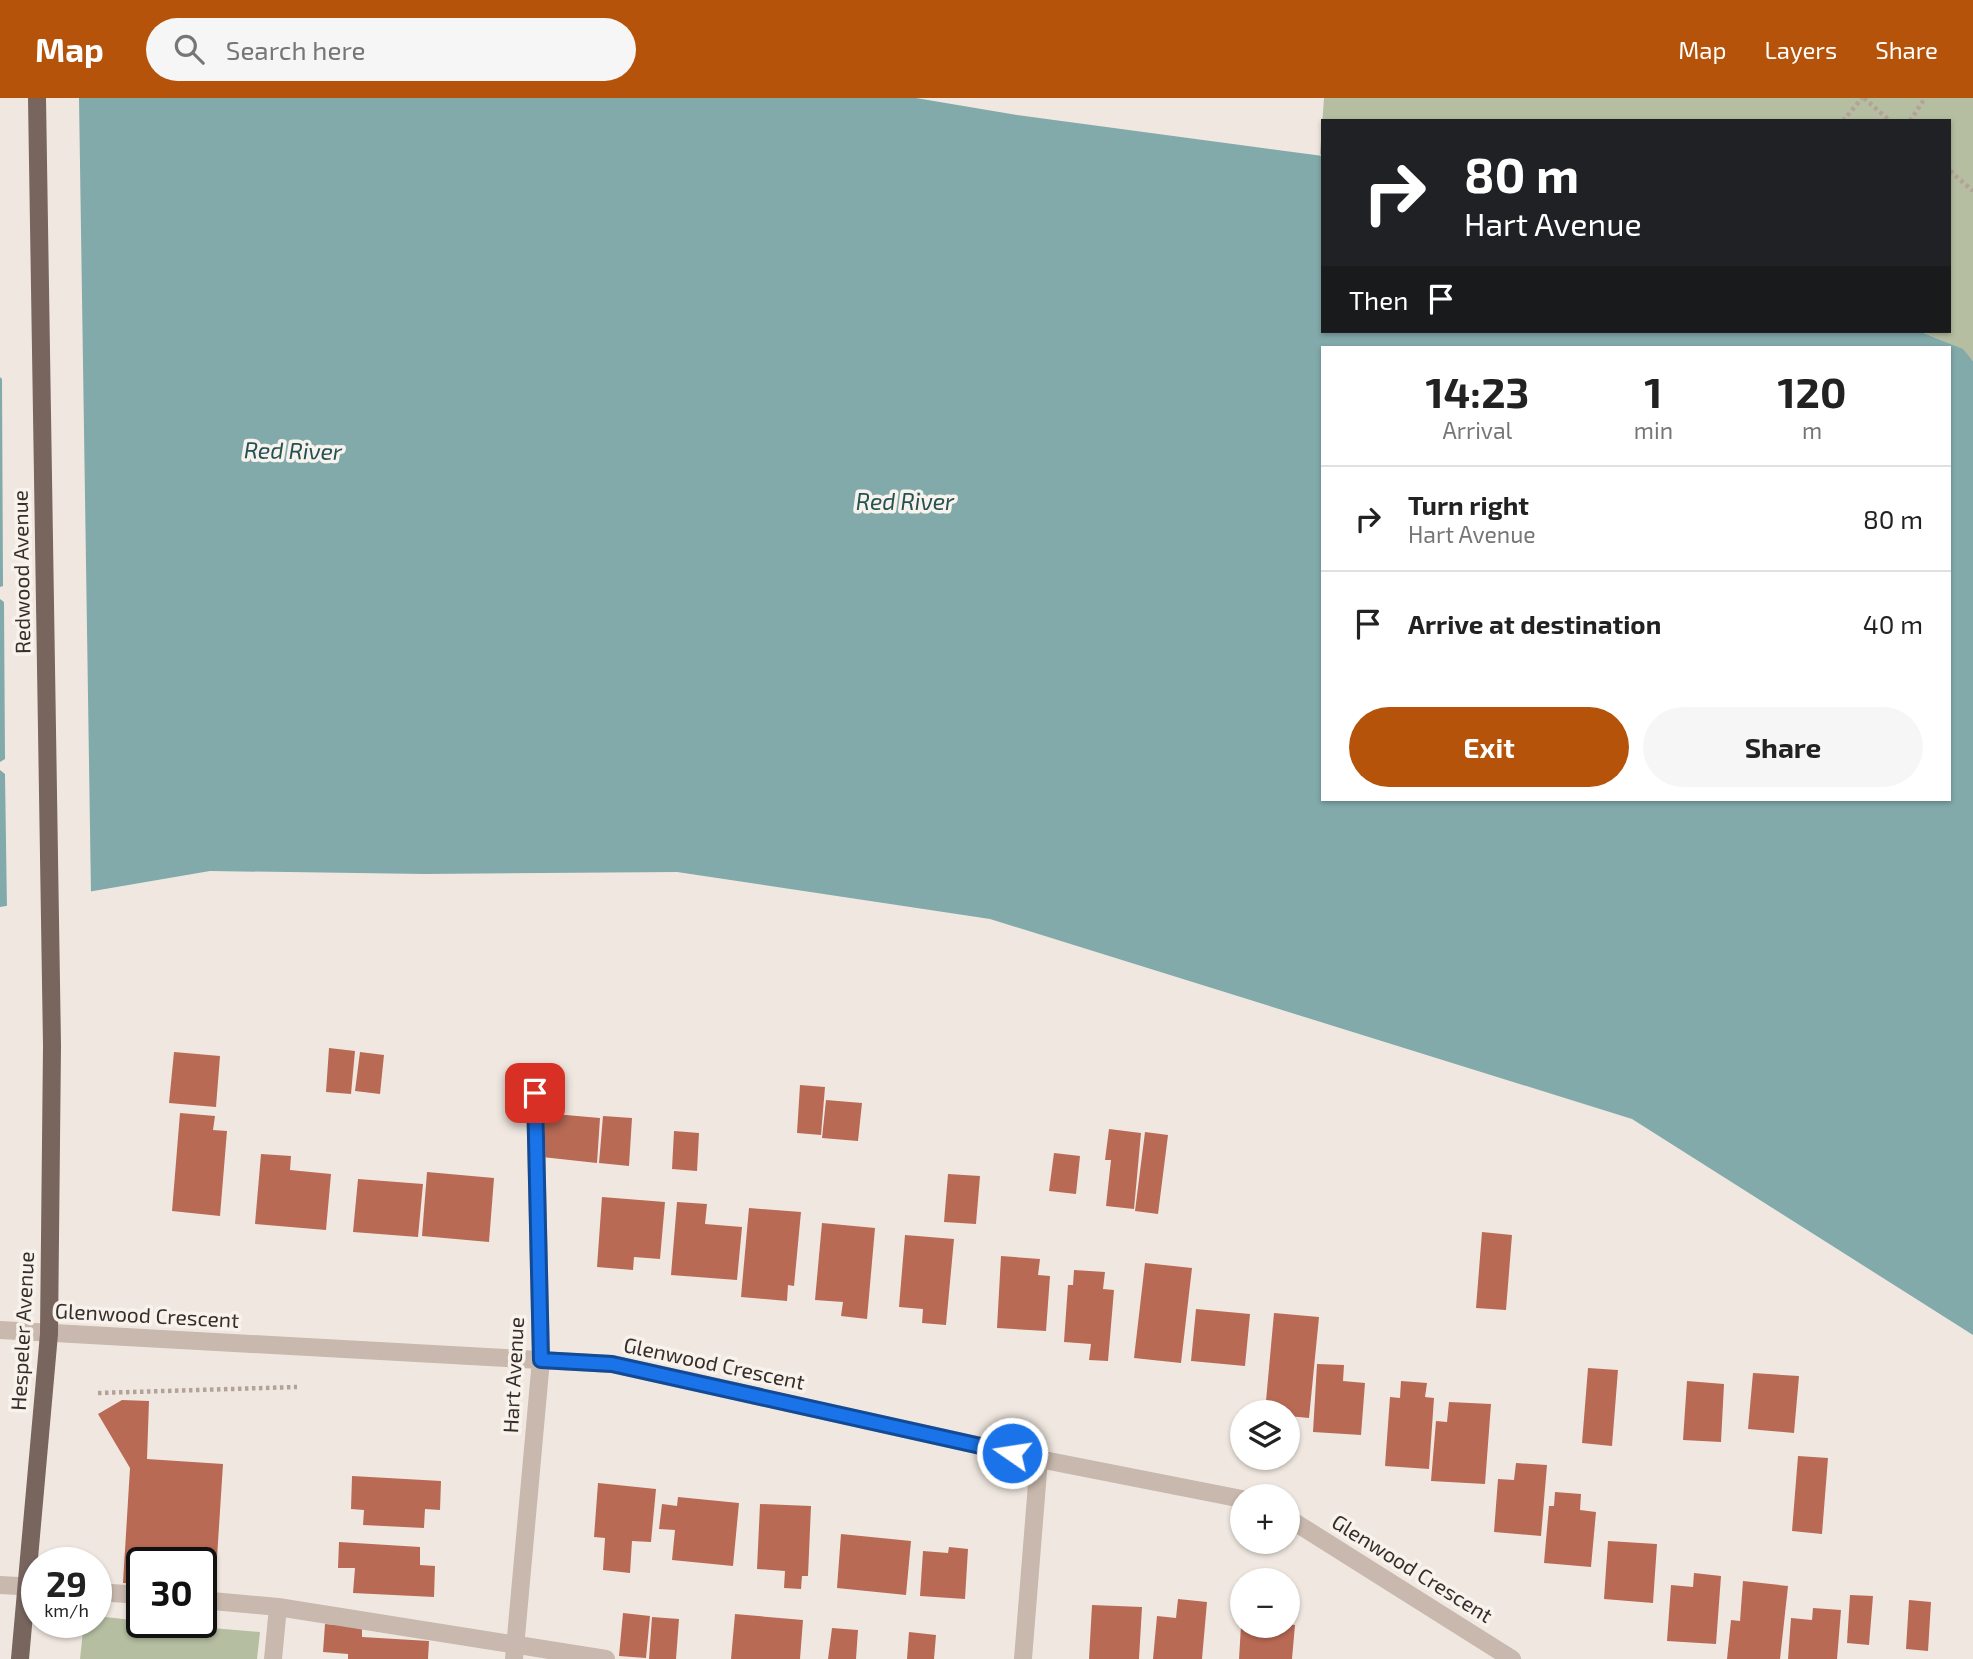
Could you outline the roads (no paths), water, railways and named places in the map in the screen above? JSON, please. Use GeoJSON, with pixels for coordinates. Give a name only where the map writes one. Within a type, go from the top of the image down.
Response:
{"type":"FeatureCollection","features":[{"type":"Feature","properties":{"kind":"main road","name":"Redwood Avenue"},"geometry":{"type":"LineString","coordinates":[[37,98],[52,1046]]}},
{"type":"Feature","properties":{"kind":"main road","name":"Hespeler Avenue"},"geometry":{"type":"LineString","coordinates":[[35,1547],[49,1334],[52,1046]]}},
{"type":"Feature","properties":{"kind":"main road","name":"Hespeler Avenue"},"geometry":{"type":"LineString","coordinates":[[20,1659],[23,1638]]}},
{"type":"Feature","properties":{"kind":"street","name":"Hart Avenue"},"geometry":{"type":"LineString","coordinates":[[514,1652],[541,1360],[535,1093]]}},
{"type":"Feature","properties":{"kind":"street","name":"Glenwood Crescent"},"geometry":{"type":"LineString","coordinates":[[0,1330],[612,1364],[1039,1459],[1230,1497]]}},
{"type":"Feature","properties":{"kind":"street"},"geometry":{"type":"LineString","coordinates":[[1023,1659],[1039,1459]]}},
{"type":"Feature","properties":{"kind":"street","name":"Glenwood Crescent"},"geometry":{"type":"LineString","coordinates":[[1300,1526],[1512,1659]]}},
{"type":"Feature","properties":{"kind":"street"},"geometry":{"type":"LineString","coordinates":[[0,1586],[21,1586]]}},
{"type":"Feature","properties":{"kind":"street"},"geometry":{"type":"LineString","coordinates":[[217,1601],[278,1607],[514,1652],[606,1659]]}},
{"type":"Feature","properties":{"kind":"street"},"geometry":{"type":"LineString","coordinates":[[273,1659],[278,1607]]}},
{"type":"Feature","properties":{"kind":"water","name":"Red River"},"geometry":{"type":"Polygon","coordinates":[[[0,98],[916,98],[1017,115],[1321,156],[1321,333],[1924,333],[1963,349],[1973,361],[1973,1335],[1632,1119],[990,919],[677,872],[425,874],[210,871],[0,907],[0,98]]]}}]}
